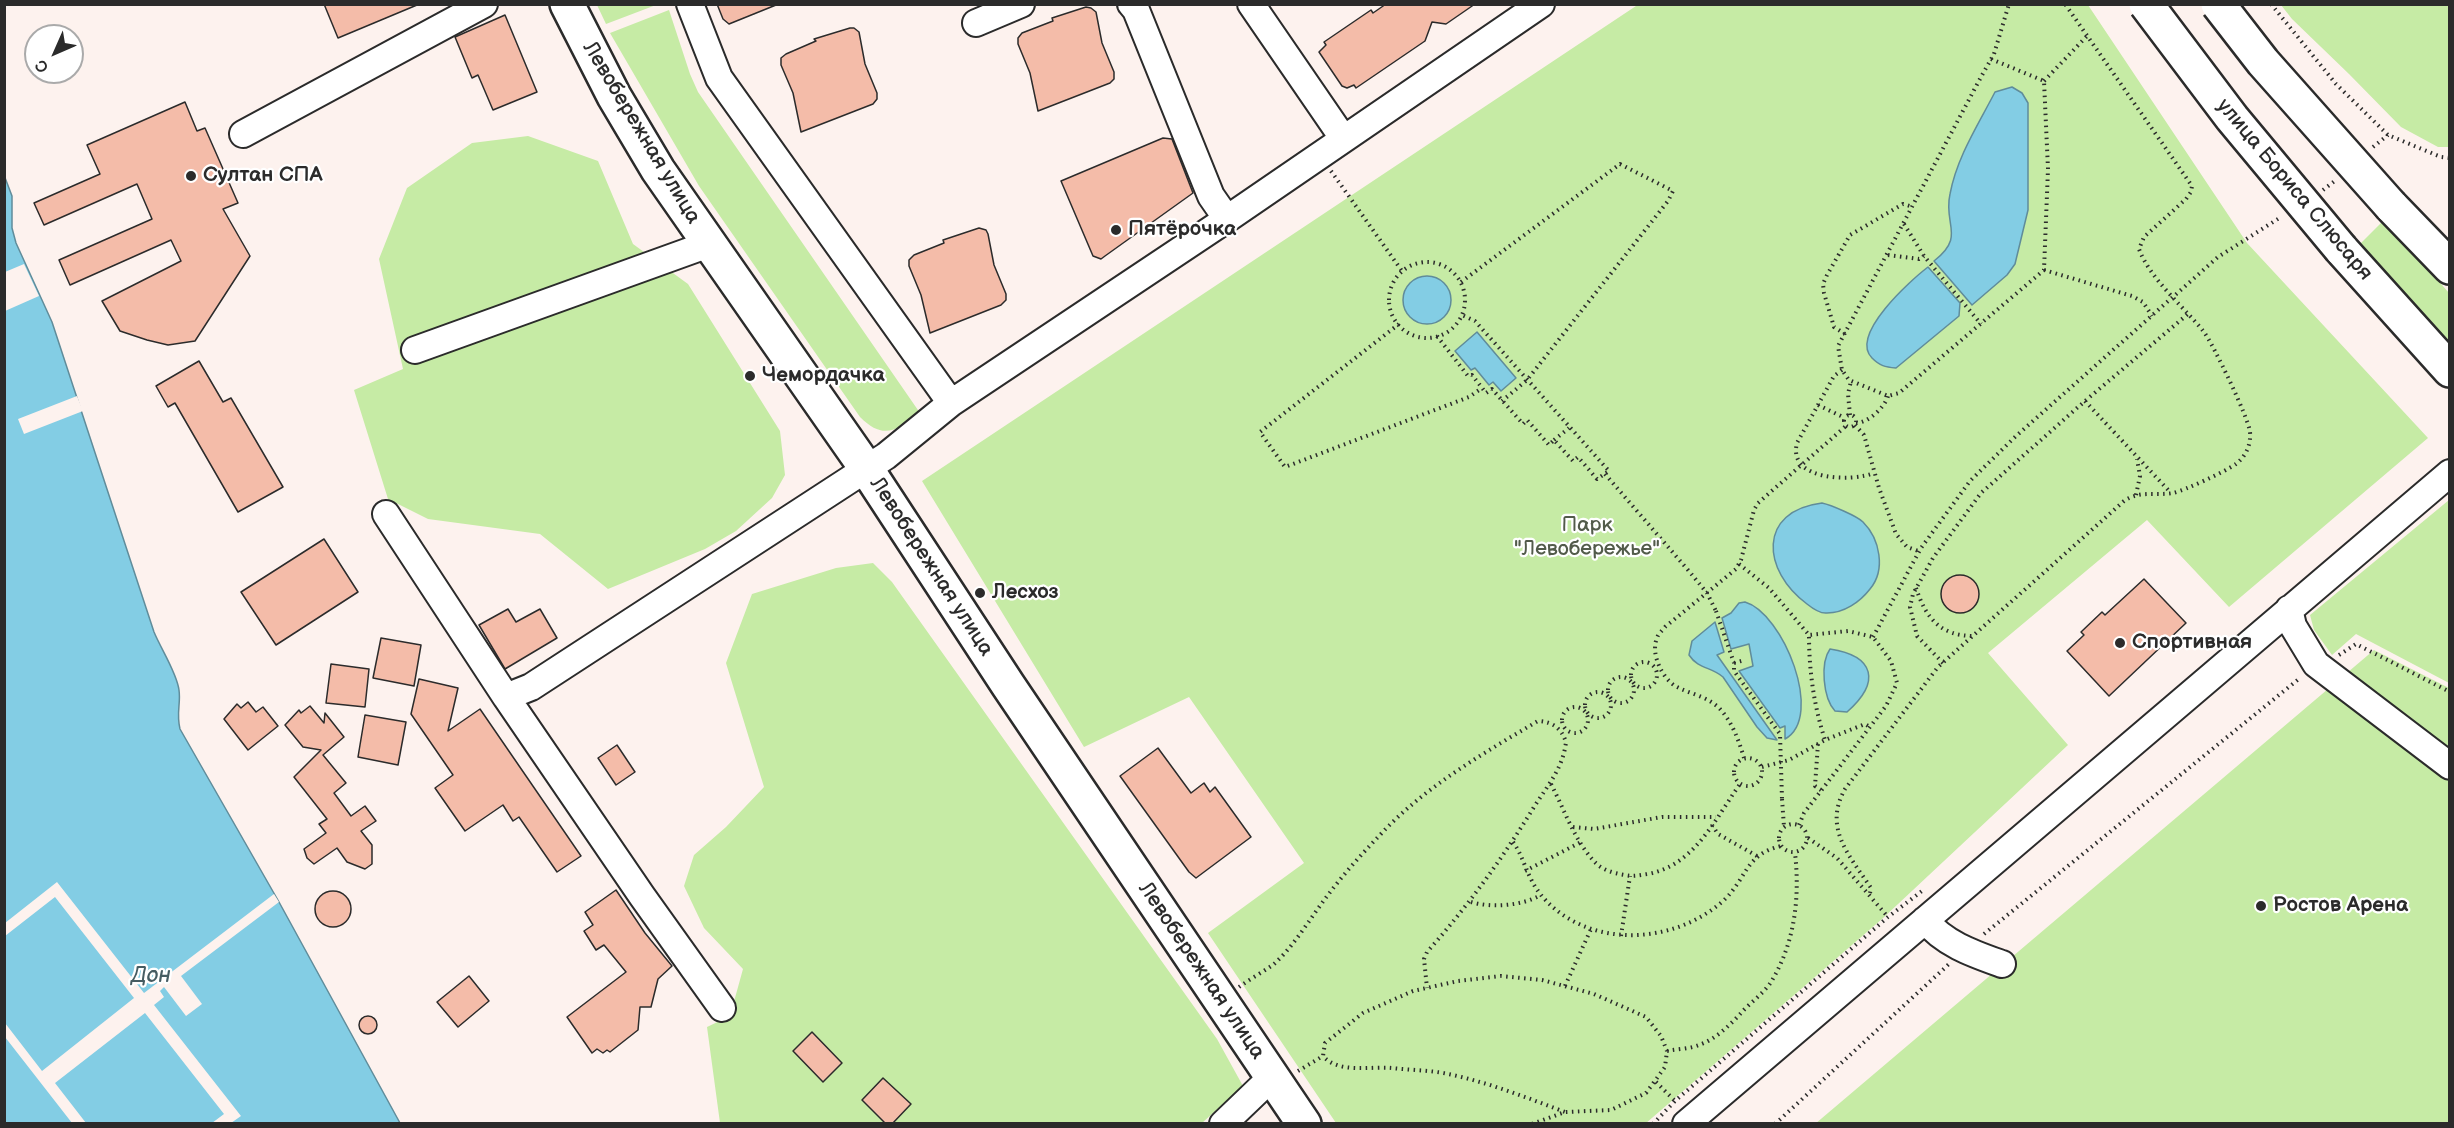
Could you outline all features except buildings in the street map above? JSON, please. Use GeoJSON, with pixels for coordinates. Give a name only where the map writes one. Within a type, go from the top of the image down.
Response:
{"type":"FeatureCollection","features":[{"type":"Feature","properties":{"kind":"main road","name":"Левобережная улица"},"geometry":{"type":"LineString","coordinates":[[567,4],[614,96],[658,170],[866,468],[1008,685],[1284,1075],[1304,1124]]}},
{"type":"Feature","properties":{"kind":"main road","name":"улица Бориса Слюсаря"},"geometry":{"type":"LineString","coordinates":[[2146,4],[2232,118],[2341,249],[2450,370]]}},
{"type":"Feature","properties":{"kind":"main road"},"geometry":{"type":"LineString","coordinates":[[2217,4],[2263,62],[2391,206],[2450,267]]}},
{"type":"Feature","properties":{"kind":"street"},"geometry":{"type":"LineString","coordinates":[[243,134],[484,4]]}},
{"type":"Feature","properties":{"kind":"street"},"geometry":{"type":"LineString","coordinates":[[690,4],[719,78],[951,403]]}},
{"type":"Feature","properties":{"kind":"street"},"geometry":{"type":"LineString","coordinates":[[976,23],[1021,4]]}},
{"type":"Feature","properties":{"kind":"street"},"geometry":{"type":"LineString","coordinates":[[1131,4],[1136,10],[1211,196],[1227,219]]}},
{"type":"Feature","properties":{"kind":"street"},"geometry":{"type":"LineString","coordinates":[[1251,4],[1343,138]]}},
{"type":"Feature","properties":{"kind":"street"},"geometry":{"type":"LineString","coordinates":[[506,697],[531,687],[886,456],[951,403],[1227,219],[1541,4]]}},
{"type":"Feature","properties":{"kind":"street"},"geometry":{"type":"LineString","coordinates":[[415,350],[709,244]]}},
{"type":"Feature","properties":{"kind":"street"},"geometry":{"type":"LineString","coordinates":[[1681,1112],[1924,920],[2450,473]]}},
{"type":"Feature","properties":{"kind":"street"},"geometry":{"type":"LineString","coordinates":[[386,514],[506,697],[722,1008]]}},
{"type":"Feature","properties":{"kind":"street"},"geometry":{"type":"LineString","coordinates":[[2289,609],[2293,626],[2316,664],[2450,766]]}},
{"type":"Feature","properties":{"kind":"street"},"geometry":{"type":"LineString","coordinates":[[1924,920],[1933,930],[1964,950],[2002,964]]}},
{"type":"Feature","properties":{"kind":"street"},"geometry":{"type":"LineString","coordinates":[[1223,1124],[1284,1075]]}},
{"type":"Feature","properties":{"kind":"path"},"geometry":{"type":"LineString","coordinates":[[2009,4],[2003,29],[1991,59],[1838,346],[1842,370],[1851,381],[1888,396],[1899,393],[2044,270],[2048,170],[2044,81],[2087,36]]}},
{"type":"Feature","properties":{"kind":"path"},"geometry":{"type":"LineString","coordinates":[[1870,893],[1871,888],[1847,852],[1837,830],[1837,802],[1943,663],[2124,501],[2136,495],[2172,493],[2236,464],[2250,444],[2248,422],[2206,334],[2145,263],[2139,249],[2144,237],[2187,199],[2192,186],[2065,4]]}},
{"type":"Feature","properties":{"kind":"path"},"geometry":{"type":"LineString","coordinates":[[2271,4],[2336,84],[2388,135],[2441,157],[2450,158]]}},
{"type":"Feature","properties":{"kind":"path"},"geometry":{"type":"LineString","coordinates":[[1991,59],[2044,81]]}},
{"type":"Feature","properties":{"kind":"path"},"geometry":{"type":"LineString","coordinates":[[1319,155],[1402,271]]}},
{"type":"Feature","properties":{"kind":"path"},"geometry":{"type":"LineString","coordinates":[[1461,282],[1620,164],[1673,191],[1668,201],[1527,380],[1502,401]]}},
{"type":"Feature","properties":{"kind":"path"},"geometry":{"type":"LineString","coordinates":[[1845,334],[1834,327],[1824,293],[1823,284],[1827,275],[1850,235],[1902,204],[1913,207]]}},
{"type":"Feature","properties":{"kind":"path"},"geometry":{"type":"LineString","coordinates":[[1904,224],[1924,256],[1981,324]]}},
{"type":"Feature","properties":{"kind":"path"},"geometry":{"type":"LineString","coordinates":[[1888,255],[1919,259],[1924,256]]}},
{"type":"Feature","properties":{"kind":"path"},"geometry":{"type":"LineString","coordinates":[[1873,637],[1918,551],[1970,481],[2016,436],[2218,257]]}},
{"type":"Feature","properties":{"kind":"path"},"geometry":{"type":"LineString","coordinates":[[1434,262],[1450,269],[1461,282],[1465,298],[1462,315],[1452,328],[1437,336],[1420,337],[1398,324],[1390,309],[1389,301],[1392,284],[1402,271],[1417,263],[1434,262]]}},
{"type":"Feature","properties":{"kind":"path"},"geometry":{"type":"LineString","coordinates":[[2044,270],[2132,296],[2143,302],[2152,316]]}},
{"type":"Feature","properties":{"kind":"path"},"geometry":{"type":"LineString","coordinates":[[1943,663],[1917,636],[1910,607],[1916,586],[1933,558],[1975,500],[2085,401],[2188,314]]}},
{"type":"Feature","properties":{"kind":"path"},"geometry":{"type":"LineString","coordinates":[[1462,315],[1475,321],[1609,471],[1597,479],[1578,457],[1573,461],[1554,440]]}},
{"type":"Feature","properties":{"kind":"path"},"geometry":{"type":"LineString","coordinates":[[1398,324],[1260,432],[1285,467],[1469,397],[1482,388]]}},
{"type":"Feature","properties":{"kind":"path"},"geometry":{"type":"LineString","coordinates":[[1437,336],[1468,376],[1472,375],[1486,393],[1492,389],[1522,424],[1527,420],[1549,445],[1569,428]]}},
{"type":"Feature","properties":{"kind":"path"},"geometry":{"type":"LineString","coordinates":[[1842,370],[1834,376],[1795,451],[1802,465],[1819,476],[1859,477],[1874,473]]}},
{"type":"Feature","properties":{"kind":"path"},"geometry":{"type":"LineString","coordinates":[[1850,415],[1848,394],[1851,381]]}},
{"type":"Feature","properties":{"kind":"path"},"geometry":{"type":"LineString","coordinates":[[1846,426],[1851,428],[1866,421],[1887,401],[1888,396]]}},
{"type":"Feature","properties":{"kind":"path"},"geometry":{"type":"LineString","coordinates":[[2085,401],[2172,493]]}},
{"type":"Feature","properties":{"kind":"path"},"geometry":{"type":"LineString","coordinates":[[1818,405],[1845,418]]}},
{"type":"Feature","properties":{"kind":"path"},"geometry":{"type":"LineString","coordinates":[[1850,415],[1856,418],[1856,424],[1864,435],[1874,473],[1896,534],[1907,547],[1918,551]]}},
{"type":"Feature","properties":{"kind":"path"},"geometry":{"type":"LineString","coordinates":[[1845,418],[1850,415]]}},
{"type":"Feature","properties":{"kind":"path"},"geometry":{"type":"LineString","coordinates":[[1845,418],[1846,426]]}},
{"type":"Feature","properties":{"kind":"path"},"geometry":{"type":"LineString","coordinates":[[1744,758],[1735,732],[1718,707],[1705,698],[1676,687],[1666,678],[1654,646],[1657,637],[1665,627],[1739,564],[1758,503],[1846,426]]}},
{"type":"Feature","properties":{"kind":"path"},"geometry":{"type":"LineString","coordinates":[[2136,456],[2140,467],[2136,495]]}},
{"type":"Feature","properties":{"kind":"path"},"geometry":{"type":"LineString","coordinates":[[1605,474],[1707,593],[1734,663],[1734,671],[1780,735],[1784,827],[1779,836],[1781,846],[1795,853],[1804,848],[1808,838]]}},
{"type":"Feature","properties":{"kind":"path"},"geometry":{"type":"LineString","coordinates":[[1739,564],[1769,588],[1809,635],[1815,710],[1826,740]]}},
{"type":"Feature","properties":{"kind":"path"},"geometry":{"type":"LineString","coordinates":[[1916,586],[1925,611],[1941,627],[1951,633],[1974,636]]}},
{"type":"Feature","properties":{"kind":"path"},"geometry":{"type":"LineString","coordinates":[[1799,825],[1804,813],[1886,706],[1897,683],[1891,662],[1873,637],[1848,631],[1809,635]]}},
{"type":"Feature","properties":{"kind":"path"},"geometry":{"type":"LineString","coordinates":[[1775,1124],[1964,950],[2316,664],[2335,659],[2356,644],[2450,692]]}},
{"type":"Feature","properties":{"kind":"path"},"geometry":{"type":"LineString","coordinates":[[1734,663],[1746,660]]}},
{"type":"Feature","properties":{"kind":"path"},"geometry":{"type":"LineString","coordinates":[[1237,988],[1274,964],[1290,947],[1326,896],[1380,835],[1442,781],[1538,721],[1554,725],[1562,729],[1574,733],[1579,732],[1587,724],[1586,713],[1585,702],[1588,696],[1599,693],[1609,698],[1620,703],[1625,702],[1633,694],[1632,683],[1632,671],[1640,663],[1651,664],[1656,674],[1653,684],[1642,688],[1632,683],[1622,678],[1616,678],[1608,686],[1609,698],[1610,704],[1607,714],[1596,718],[1586,713],[1581,710],[1570,709],[1562,717],[1562,729],[1566,742],[1565,753],[1551,784],[1470,902],[1427,952],[1424,959],[1426,988]]}},
{"type":"Feature","properties":{"kind":"path"},"geometry":{"type":"LineString","coordinates":[[1655,669],[1660,666]]}},
{"type":"Feature","properties":{"kind":"path"},"geometry":{"type":"LineString","coordinates":[[1762,767],[1789,760],[1826,740],[1865,724],[1869,727]]}},
{"type":"Feature","properties":{"kind":"path"},"geometry":{"type":"LineString","coordinates":[[1818,744],[1815,786],[1821,790]]}},
{"type":"Feature","properties":{"kind":"path"},"geometry":{"type":"LineString","coordinates":[[1744,758],[1754,759],[1762,767],[1763,772],[1759,782],[1750,787],[1736,780],[1734,770],[1744,758]]}},
{"type":"Feature","properties":{"kind":"path"},"geometry":{"type":"LineString","coordinates":[[1551,784],[1594,863],[1616,874],[1630,876],[1658,872],[1685,858],[1740,784]]}},
{"type":"Feature","properties":{"kind":"path"},"geometry":{"type":"LineString","coordinates":[[1573,827],[1594,829],[1662,817],[1716,817]]}},
{"type":"Feature","properties":{"kind":"path"},"geometry":{"type":"LineString","coordinates":[[1712,824],[1718,834],[1757,856]]}},
{"type":"Feature","properties":{"kind":"path"},"geometry":{"type":"LineString","coordinates":[[1784,827],[1799,825],[1804,828],[1808,838],[1838,858],[1888,917]]}},
{"type":"Feature","properties":{"kind":"path"},"geometry":{"type":"LineString","coordinates":[[1513,842],[1525,871],[1541,895],[1567,918],[1591,929],[1621,936],[1658,933],[1672,929],[1710,910],[1724,900],[1757,856],[1771,848],[1781,846]]}},
{"type":"Feature","properties":{"kind":"path"},"geometry":{"type":"LineString","coordinates":[[1525,871],[1581,842]]}},
{"type":"Feature","properties":{"kind":"path"},"geometry":{"type":"LineString","coordinates":[[1667,1051],[1699,1046],[1726,1029],[1770,984],[1784,956],[1790,936],[1797,884],[1795,853]]}},
{"type":"Feature","properties":{"kind":"path"},"geometry":{"type":"LineString","coordinates":[[1621,936],[1630,876]]}},
{"type":"Feature","properties":{"kind":"path"},"geometry":{"type":"LineString","coordinates":[[1470,902],[1486,906],[1533,900],[1541,895]]}},
{"type":"Feature","properties":{"kind":"path"},"geometry":{"type":"LineString","coordinates":[[1565,986],[1591,929]]}},
{"type":"Feature","properties":{"kind":"path"},"geometry":{"type":"LineString","coordinates":[[1532,1124],[1565,1112],[1611,1110],[1646,1093],[1665,1067],[1667,1051],[1661,1036],[1646,1017],[1594,994],[1542,980],[1501,976],[1458,981],[1413,992],[1363,1013],[1324,1042],[1323,1056],[1330,1064],[1441,1073],[1505,1089],[1565,1112]]}},
{"type":"Feature","properties":{"kind":"path"},"geometry":{"type":"LineString","coordinates":[[1284,1075],[1323,1056]]}},
{"type":"Feature","properties":{"kind":"path"},"geometry":{"type":"LineString","coordinates":[[1656,1082],[1681,1112]]}},
{"type":"Feature","properties":{"kind":"green space","name":"Парк \"Левобережье\""},"geometry":{"type":"Polygon","coordinates":[[[1639,4],[2088,5],[2247,243],[2428,438],[2229,607],[2147,520],[1988,653],[2068,745],[1882,919],[1645,1124],[1336,1123],[1208,933],[1304,863],[1189,697],[1084,747],[922,481],[1639,4]]]}},
{"type":"Feature","properties":{"kind":"green space"},"geometry":{"type":"Polygon","coordinates":[[[597,5],[656,5],[606,24],[597,5]]]}},
{"type":"Feature","properties":{"kind":"green space"},"geometry":{"type":"Polygon","coordinates":[[[2281,5],[2449,5],[2449,147],[2438,147],[2401,127],[2292,19],[2281,5]]]}},
{"type":"Feature","properties":{"kind":"green space"},"geometry":{"type":"Polygon","coordinates":[[[669,10],[698,92],[920,413],[897,428],[883,431],[876,429],[860,417],[699,186],[610,33],[669,10]]]}},
{"type":"Feature","properties":{"kind":"green space"},"geometry":{"type":"Polygon","coordinates":[[[528,136],[598,161],[633,244],[688,284],[780,431],[785,475],[772,498],[736,531],[705,549],[608,589],[540,534],[428,519],[388,499],[354,390],[403,369],[379,259],[407,188],[472,143],[528,136]]]}},
{"type":"Feature","properties":{"kind":"green space"},"geometry":{"type":"Polygon","coordinates":[[[2385,219],[2449,293],[2449,355],[2356,248],[2385,219]]]}},
{"type":"Feature","properties":{"kind":"green space"},"geometry":{"type":"Polygon","coordinates":[[[2449,500],[2449,683],[2356,634],[2332,655],[2314,630],[2310,615],[2449,500]]]}},
{"type":"Feature","properties":{"kind":"green space"},"geometry":{"type":"Polygon","coordinates":[[[873,563],[892,582],[1217,1039],[1243,1086],[1202,1123],[720,1123],[707,1027],[730,1016],[743,969],[704,928],[684,886],[694,855],[726,827],[764,787],[726,663],[752,594],[836,568],[873,563]]]}},
{"type":"Feature","properties":{"kind":"green space","name":"Ростов Арена"},"geometry":{"type":"Polygon","coordinates":[[[2374,650],[2449,688],[2449,1123],[1815,1124],[2374,650]]]}},
{"type":"Feature","properties":{"kind":"water"},"geometry":{"type":"Polygon","coordinates":[[[2012,87],[2022,93],[2028,103],[2028,210],[2015,264],[2007,275],[1972,305],[1934,261],[1944,252],[1951,237],[1950,194],[1963,154],[1995,92],[2012,87]]]}},
{"type":"Feature","properties":{"kind":"water","name":"Дон"},"geometry":{"type":"Polygon","coordinates":[[[4,175],[12,196],[12,228],[16,243],[52,322],[154,632],[178,683],[180,729],[279,902],[400,1123],[5,1123],[4,175]]]}},
{"type":"Feature","properties":{"kind":"water"},"geometry":{"type":"Polygon","coordinates":[[[1928,267],[1960,303],[1959,316],[1896,368],[1886,367],[1872,358],[1867,348],[1869,336],[1885,309],[1909,283],[1928,267]]]}},
{"type":"Feature","properties":{"kind":"water"},"geometry":{"type":"Polygon","coordinates":[[[1427,276],[1444,283],[1451,300],[1444,317],[1427,324],[1410,317],[1403,300],[1410,283],[1427,276]]]}},
{"type":"Feature","properties":{"kind":"water"},"geometry":{"type":"Polygon","coordinates":[[[1477,332],[1516,378],[1501,391],[1493,382],[1489,385],[1475,368],[1471,370],[1455,351],[1477,332]]]}},
{"type":"Feature","properties":{"kind":"water"},"geometry":{"type":"Polygon","coordinates":[[[1822,503],[1844,511],[1863,522],[1874,537],[1879,555],[1878,573],[1870,589],[1851,606],[1833,613],[1822,613],[1814,609],[1792,591],[1781,575],[1775,560],[1773,544],[1777,530],[1786,518],[1801,508],[1822,503]]]}},
{"type":"Feature","properties":{"kind":"water"},"geometry":{"type":"Polygon","coordinates":[[[1745,602],[1759,610],[1773,625],[1785,644],[1794,666],[1800,689],[1801,710],[1796,727],[1785,739],[1785,726],[1780,728],[1739,671],[1753,666],[1749,644],[1731,649],[1722,618],[1731,613],[1739,603],[1745,602]]]}},
{"type":"Feature","properties":{"kind":"water"},"geometry":{"type":"Polygon","coordinates":[[[1715,622],[1724,652],[1717,655],[1777,740],[1767,738],[1757,727],[1723,677],[1697,663],[1689,655],[1692,641],[1715,622]]]}},
{"type":"Feature","properties":{"kind":"water"},"geometry":{"type":"Polygon","coordinates":[[[1830,649],[1845,652],[1856,658],[1864,664],[1868,672],[1865,690],[1847,712],[1835,711],[1828,698],[1824,671],[1830,649]]]}},
{"type":"Feature","properties":{"kind":"pier"},"geometry":{"type":"Polygon","coordinates":[[[24,264],[39,296],[5,311],[5,272],[24,264]]]}},
{"type":"Feature","properties":{"kind":"pier"},"geometry":{"type":"Polygon","coordinates":[[[77,396],[83,411],[24,434],[18,419],[77,396]]]}},
{"type":"Feature","properties":{"kind":"pier"},"geometry":{"type":"Polygon","coordinates":[[[57,882],[144,993],[274,894],[279,902],[181,976],[202,1004],[186,1016],[164,987],[160,991],[164,997],[154,1005],[241,1116],[231,1123],[212,1123],[224,1114],[145,1013],[55,1083],[86,1123],[72,1123],[5,1037],[5,1023],[42,1071],[134,998],[55,897],[5,936],[5,923],[57,882]]]}},
{"type":"Feature","properties":{"kind":"place","name":"Султан СПА"},"geometry":{"type":"Point","coordinates":[191,176]}},
{"type":"Feature","properties":{"kind":"place","name":"Пятёрочка"},"geometry":{"type":"Point","coordinates":[1116,230]}},
{"type":"Feature","properties":{"kind":"place","name":"Чемордачка"},"geometry":{"type":"Point","coordinates":[750,376]}},
{"type":"Feature","properties":{"kind":"place","name":"Лесхоз"},"geometry":{"type":"Point","coordinates":[980,593]}},
{"type":"Feature","properties":{"kind":"place","name":"Спортивная"},"geometry":{"type":"Point","coordinates":[2120,643]}},
{"type":"Feature","properties":{"kind":"place","name":"Ростов Арена"},"geometry":{"type":"Point","coordinates":[2261,906]}}]}
